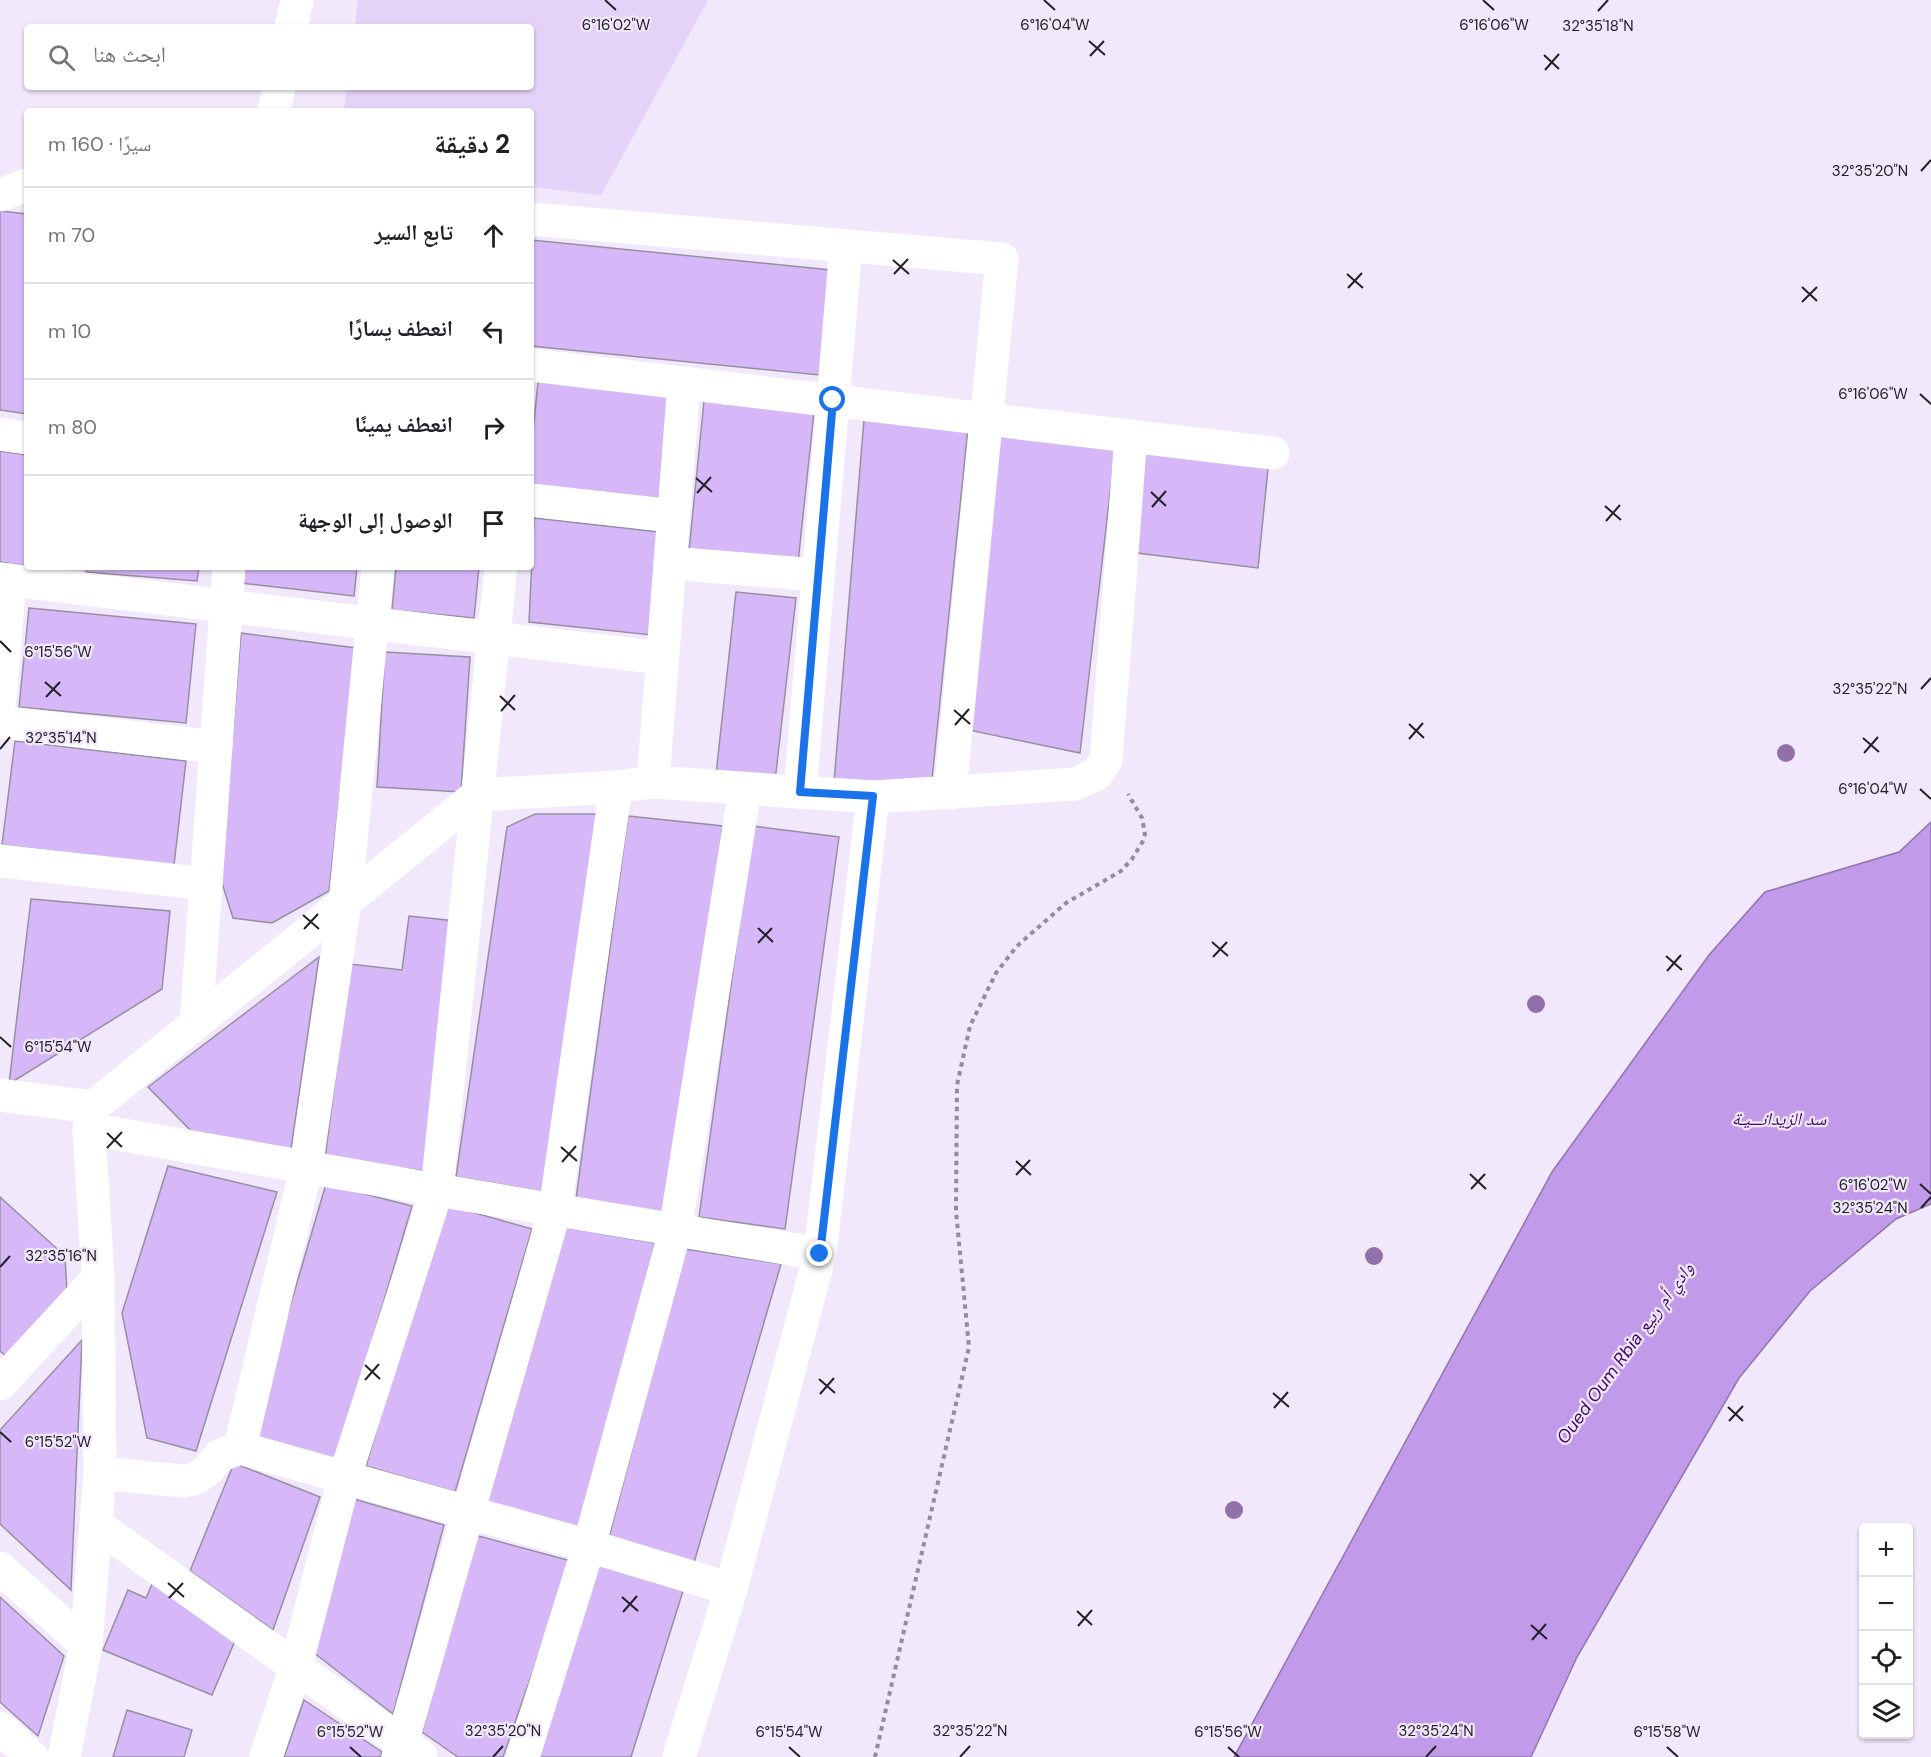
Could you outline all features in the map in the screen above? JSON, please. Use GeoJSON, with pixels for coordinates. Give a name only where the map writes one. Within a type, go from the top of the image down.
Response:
{"type":"FeatureCollection","features":[{"type":"Feature","properties":{"kind":"street"},"geometry":{"type":"LineString","coordinates":[[292,24],[297,0]]}},
{"type":"Feature","properties":{"kind":"street"},"geometry":{"type":"LineString","coordinates":[[275,108],[278,90]]}},
{"type":"Feature","properties":{"kind":"street"},"geometry":{"type":"LineString","coordinates":[[0,195],[24,186]]}},
{"type":"Feature","properties":{"kind":"street"},"geometry":{"type":"LineString","coordinates":[[534,219],[1002,260],[950,793]]}},
{"type":"Feature","properties":{"kind":"street"},"geometry":{"type":"LineString","coordinates":[[800,792],[846,246]]}},
{"type":"Feature","properties":{"kind":"street"},"geometry":{"type":"LineString","coordinates":[[534,365],[1273,453]]}},
{"type":"Feature","properties":{"kind":"street"},"geometry":{"type":"LineString","coordinates":[[653,782],[684,383]]}},
{"type":"Feature","properties":{"kind":"street"},"geometry":{"type":"LineString","coordinates":[[0,434],[24,438]]}},
{"type":"Feature","properties":{"kind":"street"},"geometry":{"type":"LineString","coordinates":[[91,1118],[196,1023],[477,795],[616,787],[653,782],[873,796],[1075,784],[1097,774],[1106,760],[1131,436]]}},
{"type":"Feature","properties":{"kind":"street"},"geometry":{"type":"LineString","coordinates":[[534,501],[674,516]]}},
{"type":"Feature","properties":{"kind":"street"},"geometry":{"type":"LineString","coordinates":[[670,563],[818,575]]}},
{"type":"Feature","properties":{"kind":"street"},"geometry":{"type":"LineString","coordinates":[[196,1023],[229,570]]}},
{"type":"Feature","properties":{"kind":"street"},"geometry":{"type":"LineString","coordinates":[[240,1448],[306,1168],[345,902],[378,570]]}},
{"type":"Feature","properties":{"kind":"street"},"geometry":{"type":"LineString","coordinates":[[266,1757],[296,1666],[345,1476],[438,1190],[501,570]]}},
{"type":"Feature","properties":{"kind":"street"},"geometry":{"type":"LineString","coordinates":[[0,700],[5,580],[70,577],[226,606],[662,658]]}},
{"type":"Feature","properties":{"kind":"street"},"geometry":{"type":"LineString","coordinates":[[0,722],[216,747]]}},
{"type":"Feature","properties":{"kind":"street"},"geometry":{"type":"LineString","coordinates":[[97,1525],[296,1666],[408,1752],[469,1512],[555,1210],[616,787]]}},
{"type":"Feature","properties":{"kind":"street"},"geometry":{"type":"LineString","coordinates":[[523,1757],[589,1546],[675,1231],[745,789]]}},
{"type":"Feature","properties":{"kind":"street"},"geometry":{"type":"LineString","coordinates":[[679,1757],[731,1589],[820,1254],[873,796]]}},
{"type":"Feature","properties":{"kind":"street"},"geometry":{"type":"LineString","coordinates":[[0,861],[206,884]]}},
{"type":"Feature","properties":{"kind":"street"},"geometry":{"type":"LineString","coordinates":[[0,1095],[306,1168],[820,1254]]}},
{"type":"Feature","properties":{"kind":"street"},"geometry":{"type":"LineString","coordinates":[[64,1757],[86,1645],[100,1473],[98,1278],[91,1118]]}},
{"type":"Feature","properties":{"kind":"street"},"geometry":{"type":"LineString","coordinates":[[2,1378],[98,1278]]}},
{"type":"Feature","properties":{"kind":"street"},"geometry":{"type":"LineString","coordinates":[[100,1473],[182,1481],[195,1479],[208,1470],[219,1456],[240,1448],[589,1546],[731,1589]]}},
{"type":"Feature","properties":{"kind":"street"},"geometry":{"type":"LineString","coordinates":[[0,1568],[86,1645]]}},
{"type":"Feature","properties":{"kind":"street"},"geometry":{"type":"LineString","coordinates":[[0,1728],[32,1757]]}},
{"type":"Feature","properties":{"kind":"path"},"geometry":{"type":"LineString","coordinates":[[875,1757],[969,1347],[956,1211],[957,1085],[970,1026],[996,974],[1017,946],[1066,903],[1121,871],[1143,841],[1145,834],[1142,818],[1106,760]]}},
{"type":"Feature","properties":{"kind":"shaded area"},"geometry":{"type":"Polygon","coordinates":[[[358,0],[708,0],[601,195],[534,187],[534,108],[344,108],[347,90],[534,90],[534,24],[355,24],[358,0]]]}},
{"type":"Feature","properties":{"kind":"water","name":"سد الزيدانـــيـة"},"geometry":{"type":"Polygon","coordinates":[[[1931,822],[1931,1204],[1896,1219],[1810,1291],[1739,1378],[1577,1657],[1531,1757],[1234,1757],[1552,1172],[1709,955],[1765,892],[1899,852],[1931,822]]]}},
{"type":"Feature","properties":{"kind":"building"},"geometry":{"type":"Polygon","coordinates":[[[0,211],[24,214],[24,414],[0,410],[0,211]]]}},
{"type":"Feature","properties":{"kind":"building"},"geometry":{"type":"Polygon","coordinates":[[[534,240],[831,270],[820,375],[534,346],[534,240]]]}},
{"type":"Feature","properties":{"kind":"building"},"geometry":{"type":"Polygon","coordinates":[[[538,382],[670,393],[661,501],[534,490],[534,421],[538,382]]]}},
{"type":"Feature","properties":{"kind":"building"},"geometry":{"type":"Polygon","coordinates":[[[704,401],[814,412],[798,563],[689,551],[704,401]]]}},
{"type":"Feature","properties":{"kind":"building"},"geometry":{"type":"Polygon","coordinates":[[[864,420],[968,428],[931,789],[834,782],[864,420]]]}},
{"type":"Feature","properties":{"kind":"building"},"geometry":{"type":"Polygon","coordinates":[[[997,430],[1116,442],[1080,753],[964,729],[997,430]]]}},
{"type":"Feature","properties":{"kind":"building"},"geometry":{"type":"Polygon","coordinates":[[[1146,447],[1269,459],[1258,568],[1137,553],[1146,447]]]}},
{"type":"Feature","properties":{"kind":"building"},"geometry":{"type":"Polygon","coordinates":[[[0,451],[24,455],[24,566],[0,562],[0,451]]]}},
{"type":"Feature","properties":{"kind":"building"},"geometry":{"type":"Polygon","coordinates":[[[534,518],[659,532],[652,635],[529,622],[532,570],[534,570],[534,518]]]}},
{"type":"Feature","properties":{"kind":"building"},"geometry":{"type":"Polygon","coordinates":[[[86,570],[199,570],[197,581],[86,572],[86,570]]]}},
{"type":"Feature","properties":{"kind":"building"},"geometry":{"type":"Polygon","coordinates":[[[243,570],[357,570],[354,596],[241,583],[243,570]]]}},
{"type":"Feature","properties":{"kind":"building"},"geometry":{"type":"Polygon","coordinates":[[[396,570],[479,570],[474,618],[392,610],[396,570]]]}},
{"type":"Feature","properties":{"kind":"building"},"geometry":{"type":"Polygon","coordinates":[[[736,592],[796,598],[775,781],[716,774],[736,592]]]}},
{"type":"Feature","properties":{"kind":"building"},"geometry":{"type":"Polygon","coordinates":[[[29,608],[196,624],[186,723],[19,707],[29,608]]]}},
{"type":"Feature","properties":{"kind":"building"},"geometry":{"type":"Polygon","coordinates":[[[241,633],[356,648],[329,891],[272,923],[233,918],[221,880],[241,633]]]}},
{"type":"Feature","properties":{"kind":"building"},"geometry":{"type":"Polygon","coordinates":[[[385,652],[470,657],[461,792],[377,787],[385,652]]]}},
{"type":"Feature","properties":{"kind":"building"},"geometry":{"type":"Polygon","coordinates":[[[15,741],[186,761],[174,865],[2,845],[15,741]]]}},
{"type":"Feature","properties":{"kind":"building"},"geometry":{"type":"Polygon","coordinates":[[[535,814],[598,814],[546,1192],[456,1177],[507,827],[535,814]]]}},
{"type":"Feature","properties":{"kind":"building"},"geometry":{"type":"Polygon","coordinates":[[[628,816],[723,826],[666,1215],[576,1199],[628,816]]]}},
{"type":"Feature","properties":{"kind":"building"},"geometry":{"type":"Polygon","coordinates":[[[753,826],[839,837],[785,1229],[699,1217],[753,826]]]}},
{"type":"Feature","properties":{"kind":"building"},"geometry":{"type":"Polygon","coordinates":[[[31,899],[170,911],[162,989],[9,1084],[31,899]]]}},
{"type":"Feature","properties":{"kind":"building"},"geometry":{"type":"Polygon","coordinates":[[[409,916],[456,921],[424,1171],[325,1158],[350,964],[402,970],[409,916]]]}},
{"type":"Feature","properties":{"kind":"building"},"geometry":{"type":"Polygon","coordinates":[[[319,957],[291,1149],[197,1137],[148,1087],[319,957]]]}},
{"type":"Feature","properties":{"kind":"building"},"geometry":{"type":"Polygon","coordinates":[[[168,1166],[277,1192],[196,1451],[147,1438],[122,1313],[168,1166]]]}},
{"type":"Feature","properties":{"kind":"building"},"geometry":{"type":"Polygon","coordinates":[[[326,1184],[412,1206],[336,1462],[251,1439],[326,1184]]]}},
{"type":"Feature","properties":{"kind":"building"},"geometry":{"type":"Polygon","coordinates":[[[0,1197],[65,1256],[67,1293],[8,1358],[0,1351],[0,1197]]]}},
{"type":"Feature","properties":{"kind":"building"},"geometry":{"type":"Polygon","coordinates":[[[443,1204],[532,1229],[455,1492],[366,1466],[443,1204]]]}},
{"type":"Feature","properties":{"kind":"building"},"geometry":{"type":"Polygon","coordinates":[[[563,1227],[655,1243],[580,1532],[484,1509],[563,1227]]]}},
{"type":"Feature","properties":{"kind":"building"},"geometry":{"type":"Polygon","coordinates":[[[685,1249],[781,1264],[693,1566],[608,1541],[685,1249]]]}},
{"type":"Feature","properties":{"kind":"building"},"geometry":{"type":"Polygon","coordinates":[[[82,1340],[71,1590],[0,1524],[0,1430],[82,1340]]]}},
{"type":"Feature","properties":{"kind":"building"},"geometry":{"type":"Polygon","coordinates":[[[234,1463],[320,1497],[273,1630],[190,1571],[234,1463]]]}},
{"type":"Feature","properties":{"kind":"building"},"geometry":{"type":"Polygon","coordinates":[[[354,1499],[444,1525],[393,1714],[309,1649],[354,1499]]]}},
{"type":"Feature","properties":{"kind":"building"},"geometry":{"type":"Polygon","coordinates":[[[475,1535],[571,1561],[503,1757],[458,1757],[422,1732],[475,1535]]]}},
{"type":"Feature","properties":{"kind":"building"},"geometry":{"type":"Polygon","coordinates":[[[598,1565],[683,1591],[631,1757],[538,1757],[598,1565]]]}},
{"type":"Feature","properties":{"kind":"building"},"geometry":{"type":"Polygon","coordinates":[[[152,1584],[237,1636],[212,1695],[103,1650],[128,1590],[146,1598],[152,1584]]]}},
{"type":"Feature","properties":{"kind":"building"},"geometry":{"type":"Polygon","coordinates":[[[0,1597],[64,1656],[38,1736],[0,1702],[0,1597]]]}},
{"type":"Feature","properties":{"kind":"building"},"geometry":{"type":"Polygon","coordinates":[[[304,1700],[382,1752],[380,1757],[284,1757],[304,1700]]]}},
{"type":"Feature","properties":{"kind":"building"},"geometry":{"type":"Polygon","coordinates":[[[127,1710],[192,1730],[184,1757],[113,1757],[127,1710]]]}},
{"type":"Feature","properties":{"kind":"route"},"geometry":{"type":"LineString","coordinates":[[820,1254],[873,796],[800,792],[833,400]]}},
{"type":"Feature","properties":{"kind":"water label","name":"Oued Oum Rbia وادي أم ربيع"},"geometry":{"type":"Point","coordinates":[1625,1353]}}]}
